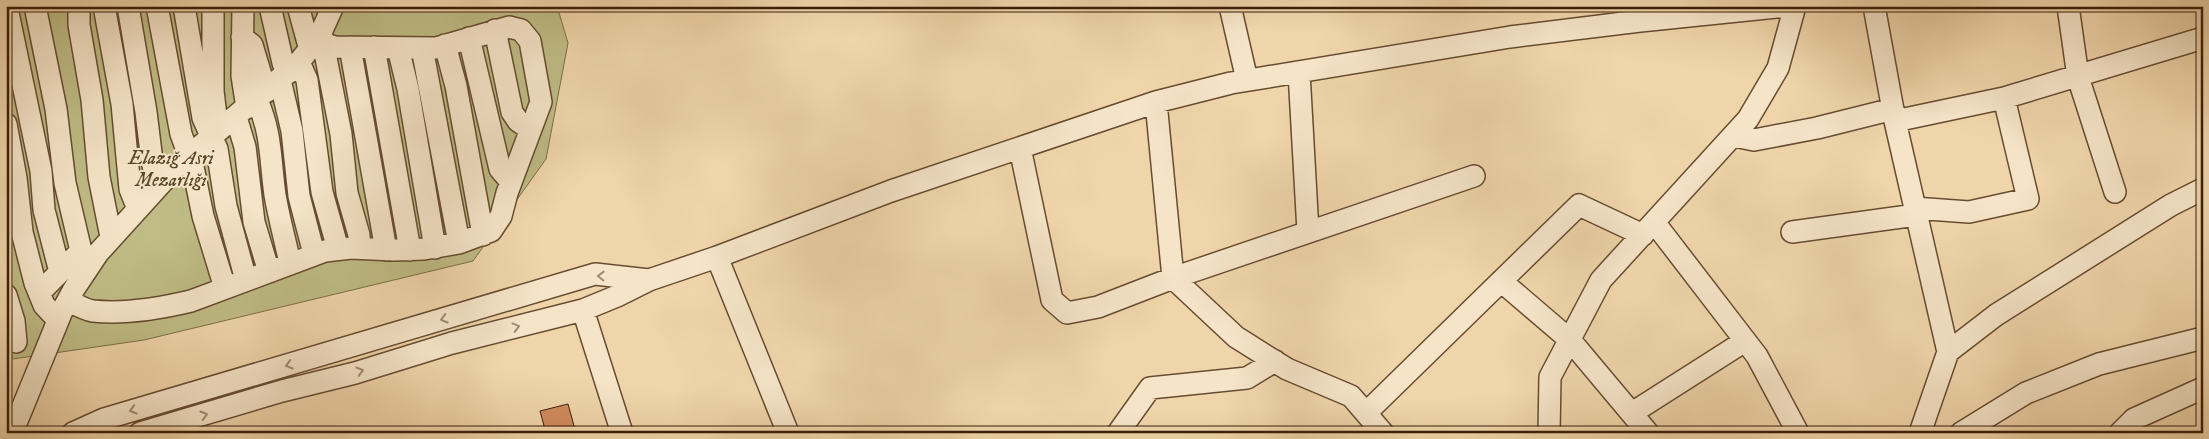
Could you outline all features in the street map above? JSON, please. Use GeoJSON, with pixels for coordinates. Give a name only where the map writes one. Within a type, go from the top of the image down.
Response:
{"type":"FeatureCollection","features":[{"type":"Feature","properties":{"kind":"street"},"geometry":{"type":"LineString","coordinates":[[35,6],[56,109],[65,183],[81,252],[39,293]]}},
{"type":"Feature","properties":{"kind":"street"},"geometry":{"type":"LineString","coordinates":[[79,6],[79,25],[92,100],[99,177],[111,237]]}},
{"type":"Feature","properties":{"kind":"street"},"geometry":{"type":"LineString","coordinates":[[104,6],[122,104],[130,189],[138,209]]}},
{"type":"Feature","properties":{"kind":"street"},"geometry":{"type":"LineString","coordinates":[[128,6],[146,112],[152,161],[158,186]]}},
{"type":"Feature","properties":{"kind":"street"},"geometry":{"type":"LineString","coordinates":[[157,6],[180,134],[193,167],[203,216],[225,288]]}},
{"type":"Feature","properties":{"kind":"street"},"geometry":{"type":"LineString","coordinates":[[184,6],[203,118],[326,58],[343,148],[347,193],[358,230],[360,248]]}},
{"type":"Feature","properties":{"kind":"street"},"geometry":{"type":"LineString","coordinates":[[68,300],[92,311],[140,310],[191,301],[314,254],[338,249],[410,250],[435,248],[460,243],[483,235],[491,231],[498,222],[510,182],[540,102],[530,41],[526,35],[515,28],[509,27],[445,45],[422,48],[350,47],[215,113],[213,91],[213,6]]}},
{"type":"Feature","properties":{"kind":"street"},"geometry":{"type":"LineString","coordinates":[[242,6],[242,37],[248,41],[254,50],[292,131],[299,196],[314,254]]}},
{"type":"Feature","properties":{"kind":"street"},"geometry":{"type":"LineString","coordinates":[[270,6],[283,64],[271,86],[265,118],[278,212],[290,263]]}},
{"type":"Feature","properties":{"kind":"street"},"geometry":{"type":"LineString","coordinates":[[269,272],[254,222],[245,147],[271,86],[298,6]]}},
{"type":"Feature","properties":{"kind":"street"},"geometry":{"type":"LineString","coordinates":[[246,280],[226,206],[217,148],[271,86],[333,6]]}},
{"type":"Feature","properties":{"kind":"street"},"geometry":{"type":"LineString","coordinates":[[1230,6],[1247,80]]}},
{"type":"Feature","properties":{"kind":"street"},"geometry":{"type":"LineString","coordinates":[[140,433],[282,391],[356,373],[452,343],[583,310],[649,280],[717,257],[891,191],[1156,102],[1247,80],[1510,37],[1786,6]]}},
{"type":"Feature","properties":{"kind":"street"},"geometry":{"type":"LineString","coordinates":[[1549,433],[1550,376],[1601,280],[1748,119],[1778,68],[1795,6]]}},
{"type":"Feature","properties":{"kind":"street"},"geometry":{"type":"LineString","coordinates":[[1874,6],[1894,115],[1948,352],[1920,433]]}},
{"type":"Feature","properties":{"kind":"street"},"geometry":{"type":"LineString","coordinates":[[2068,6],[2078,77],[2115,192]]}},
{"type":"Feature","properties":{"kind":"street"},"geometry":{"type":"LineString","coordinates":[[12,11],[41,171],[44,210],[60,272]]}},
{"type":"Feature","properties":{"kind":"street"},"geometry":{"type":"LineString","coordinates":[[495,30],[512,112],[518,121],[530,129]]}},
{"type":"Feature","properties":{"kind":"street"},"geometry":{"type":"LineString","coordinates":[[470,38],[500,169],[510,182]]}},
{"type":"Feature","properties":{"kind":"street"},"geometry":{"type":"LineString","coordinates":[[1734,136],[1754,140],[2004,98],[2203,38]]}},
{"type":"Feature","properties":{"kind":"street"},"geometry":{"type":"LineString","coordinates":[[445,45],[456,86],[483,235]]}},
{"type":"Feature","properties":{"kind":"street"},"geometry":{"type":"LineString","coordinates":[[350,47],[386,250]]}},
{"type":"Feature","properties":{"kind":"street"},"geometry":{"type":"LineString","coordinates":[[374,47],[410,250]]}},
{"type":"Feature","properties":{"kind":"street"},"geometry":{"type":"LineString","coordinates":[[398,48],[408,88],[435,248]]}},
{"type":"Feature","properties":{"kind":"street"},"geometry":{"type":"LineString","coordinates":[[422,48],[460,243]]}},
{"type":"Feature","properties":{"kind":"street"},"geometry":{"type":"LineString","coordinates":[[1299,72],[1308,232]]}},
{"type":"Feature","properties":{"kind":"street"},"geometry":{"type":"LineString","coordinates":[[6,431],[11,433],[68,300],[85,271],[111,237],[158,186],[188,157],[271,86],[307,80],[322,192],[338,249]]}},
{"type":"Feature","properties":{"kind":"street"},"geometry":{"type":"LineString","coordinates":[[1792,232],[1915,211],[1969,212],[2028,199],[2004,98]]}},
{"type":"Feature","properties":{"kind":"street"},"geometry":{"type":"LineString","coordinates":[[1156,102],[1173,278],[1236,337],[1287,369],[1351,396],[1383,433]]}},
{"type":"Feature","properties":{"kind":"street"},"geometry":{"type":"LineString","coordinates":[[6,124],[14,164],[22,232],[39,293],[44,305],[58,320]]}},
{"type":"Feature","properties":{"kind":"street"},"geometry":{"type":"LineString","coordinates":[[1020,148],[1052,300],[1067,313],[1098,307],[1173,278],[1474,176]]}},
{"type":"Feature","properties":{"kind":"street"},"geometry":{"type":"LineString","coordinates":[[1948,352],[1996,315],[2171,205],[2203,189]]}},
{"type":"Feature","properties":{"kind":"street"},"geometry":{"type":"LineString","coordinates":[[1366,413],[1579,205],[1649,228],[1757,356],[1798,433]]}},
{"type":"Feature","properties":{"kind":"street"},"geometry":{"type":"LineString","coordinates":[[717,257],[788,433]]}},
{"type":"Feature","properties":{"kind":"street"},"geometry":{"type":"LineString","coordinates":[[73,433],[104,419],[596,274],[649,280]]}},
{"type":"Feature","properties":{"kind":"street"},"geometry":{"type":"LineString","coordinates":[[1501,281],[1570,340],[1648,433]]}},
{"type":"Feature","properties":{"kind":"street"},"geometry":{"type":"LineString","coordinates":[[6,295],[14,321],[11,341],[46,349]]}},
{"type":"Feature","properties":{"kind":"street"},"geometry":{"type":"LineString","coordinates":[[583,310],[622,433]]}},
{"type":"Feature","properties":{"kind":"street"},"geometry":{"type":"LineString","coordinates":[[1961,433],[2026,394],[2098,364],[2203,338]]}},
{"type":"Feature","properties":{"kind":"street"},"geometry":{"type":"LineString","coordinates":[[1632,414],[1745,341]]}},
{"type":"Feature","properties":{"kind":"street"},"geometry":{"type":"LineString","coordinates":[[1118,433],[1150,388],[1247,378],[1274,361]]}},
{"type":"Feature","properties":{"kind":"street"},"geometry":{"type":"LineString","coordinates":[[2120,433],[2134,419],[2203,388]]}},
{"type":"Feature","properties":{"kind":"green space","name":"Elazığ Asri Mezarlığı"},"geometry":{"type":"Polygon","coordinates":[[[6,6],[557,6],[568,43],[546,159],[473,261],[144,340],[6,360],[6,6]]]}},
{"type":"Feature","properties":{"kind":"building"},"geometry":{"type":"Polygon","coordinates":[[[568,404],[576,433],[546,433],[540,411],[568,404]]]}}]}
